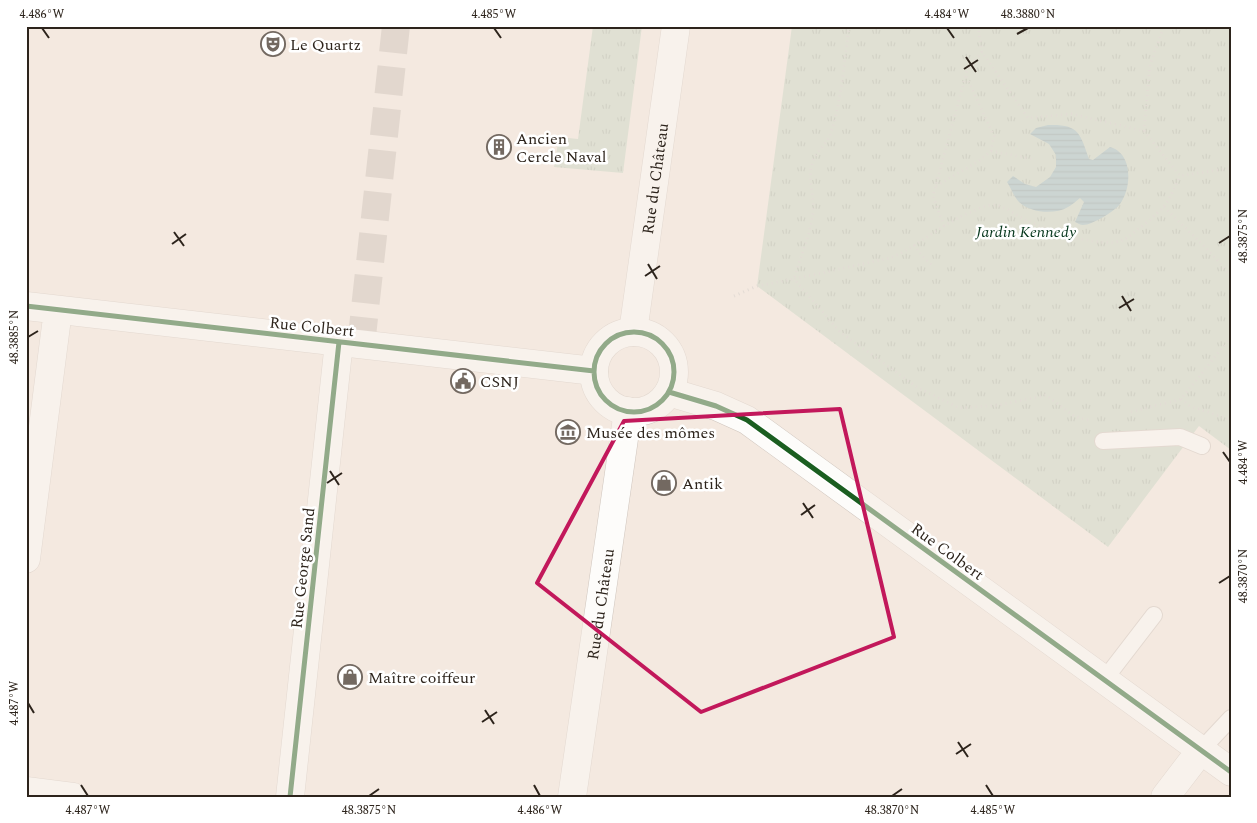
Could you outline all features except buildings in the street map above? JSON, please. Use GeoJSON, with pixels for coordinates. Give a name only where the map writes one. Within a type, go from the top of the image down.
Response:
{"type":"FeatureCollection","features":[{"type":"Feature","properties":{"kind":"street","name":"Rue du Château"},"geometry":{"type":"LineString","coordinates":[[633,332],[676,26]]}},
{"type":"Feature","properties":{"kind":"street","name":"Rue Colbert"},"geometry":{"type":"LineString","coordinates":[[26,306],[594,371]]}},
{"type":"Feature","properties":{"kind":"street"},"geometry":{"type":"LineString","coordinates":[[26,559],[58,310]]}},
{"type":"Feature","properties":{"kind":"street"},"geometry":{"type":"LineString","coordinates":[[633,332],[652,336],[667,348],[674,370],[669,392],[661,402],[651,408],[640,411],[628,411],[617,408],[607,401],[599,392],[594,371],[597,357],[611,339],[621,334],[633,332]]}},
{"type":"Feature","properties":{"kind":"street","name":"Rue George Sand"},"geometry":{"type":"LineString","coordinates":[[290,797],[339,342]]}},
{"type":"Feature","properties":{"kind":"street","name":"Rue Colbert"},"geometry":{"type":"LineString","coordinates":[[669,392],[716,406],[747,420],[1228,768]]}},
{"type":"Feature","properties":{"kind":"street","name":"Rue du Château"},"geometry":{"type":"LineString","coordinates":[[572,797],[628,411]]}},
{"type":"Feature","properties":{"kind":"street"},"geometry":{"type":"LineString","coordinates":[[1165,797],[1201,750]]}},
{"type":"Feature","properties":{"kind":"lane"},"geometry":{"type":"LineString","coordinates":[[1103,441],[1180,437],[1202,446]]}},
{"type":"Feature","properties":{"kind":"lane"},"geometry":{"type":"LineString","coordinates":[[1104,680],[1154,615]]}},
{"type":"Feature","properties":{"kind":"lane"},"geometry":{"type":"LineString","coordinates":[[1201,750],[1231,718]]}},
{"type":"Feature","properties":{"kind":"path"},"geometry":{"type":"LineString","coordinates":[[794,279],[810,230],[813,214],[814,199],[810,177],[812,164],[830,136],[838,100],[849,26]]}},
{"type":"Feature","properties":{"kind":"path"},"geometry":{"type":"LineString","coordinates":[[978,26],[982,52],[1028,118],[1072,114],[1144,131],[1180,176]]}},
{"type":"Feature","properties":{"kind":"path"},"geometry":{"type":"LineString","coordinates":[[1144,131],[1150,65],[1164,26]]}},
{"type":"Feature","properties":{"kind":"path"},"geometry":{"type":"LineString","coordinates":[[944,226],[933,196],[967,70],[982,52]]}},
{"type":"Feature","properties":{"kind":"path"},"geometry":{"type":"LineString","coordinates":[[936,186],[980,161],[991,151],[994,136],[966,75]]}},
{"type":"Feature","properties":{"kind":"path"},"geometry":{"type":"LineString","coordinates":[[991,151],[1032,159]]}},
{"type":"Feature","properties":{"kind":"path"},"geometry":{"type":"LineString","coordinates":[[1180,176],[1231,168]]}},
{"type":"Feature","properties":{"kind":"path"},"geometry":{"type":"LineString","coordinates":[[734,296],[758,286],[890,258],[968,213],[988,205],[1000,205],[1020,218],[1038,226],[1082,239],[1104,242],[1124,240],[1164,207],[1180,176]]}},
{"type":"Feature","properties":{"kind":"path"},"geometry":{"type":"LineString","coordinates":[[1164,207],[1212,254],[1231,277]]}},
{"type":"Feature","properties":{"kind":"path"},"geometry":{"type":"LineString","coordinates":[[914,245],[934,267]]}},
{"type":"Feature","properties":{"kind":"path"},"geometry":{"type":"LineString","coordinates":[[794,279],[840,332],[916,387],[959,408],[1000,405],[1046,395],[1074,416],[1087,420],[1094,419]]}},
{"type":"Feature","properties":{"kind":"path"},"geometry":{"type":"LineString","coordinates":[[1126,413],[1180,399],[1231,337]]}},
{"type":"Feature","properties":{"kind":"path"},"geometry":{"type":"LineString","coordinates":[[1180,399],[1190,406],[1231,420]]}},
{"type":"Feature","properties":{"kind":"highlighted area"},"geometry":{"type":"Polygon","coordinates":[[[840,409],[894,637],[701,712],[537,583],[624,421],[840,409]]]}},
{"type":"Feature","properties":{"kind":"green space"},"geometry":{"type":"Polygon","coordinates":[[[593,26],[642,26],[623,173],[554,167],[559,137],[578,139],[593,26]]]}},
{"type":"Feature","properties":{"kind":"green space","name":"Jardin Kennedy"},"geometry":{"type":"Polygon","coordinates":[[[792,26],[1231,26],[1231,450],[1199,426],[1108,547],[757,286],[792,26]]]}},
{"type":"Feature","properties":{"kind":"water"},"geometry":{"type":"Polygon","coordinates":[[[1048,125],[1066,126],[1077,132],[1089,159],[1093,160],[1110,147],[1123,156],[1128,172],[1127,189],[1120,204],[1113,210],[1097,220],[1082,225],[1075,222],[1084,202],[1080,198],[1063,210],[1050,212],[1029,209],[1017,200],[1007,182],[1013,176],[1025,184],[1036,187],[1050,177],[1056,167],[1056,155],[1049,144],[1030,134],[1036,128],[1048,125]]]}},
{"type":"Feature","properties":{"kind":"tunnel"},"geometry":{"type":"LineString","coordinates":[[361,345],[396,26]]}},
{"type":"Feature","properties":{"kind":"cycle path"},"geometry":{"type":"LineString","coordinates":[[26,306],[594,371]]}},
{"type":"Feature","properties":{"kind":"cycle path"},"geometry":{"type":"LineString","coordinates":[[634,332],[649,335],[662,344],[671,357],[674,372],[671,387],[662,400],[649,409],[634,412],[619,409],[606,400],[597,387],[594,372],[597,357],[606,344],[619,335],[634,332]]}},
{"type":"Feature","properties":{"kind":"cycle path"},"geometry":{"type":"LineString","coordinates":[[290,797],[339,342]]}},
{"type":"Feature","properties":{"kind":"cycle path"},"geometry":{"type":"LineString","coordinates":[[669,392],[716,406],[747,420],[1231,772]]}},
{"type":"Feature","properties":{"kind":"place","name":"Le Quartz"},"geometry":{"type":"Point","coordinates":[273,44]}},
{"type":"Feature","properties":{"kind":"place","name":"Ancien Cercle Naval"},"geometry":{"type":"Point","coordinates":[499,147]}},
{"type":"Feature","properties":{"kind":"place","name":"CSNJ"},"geometry":{"type":"Point","coordinates":[463,381]}},
{"type":"Feature","properties":{"kind":"place","name":"Musée des mômes"},"geometry":{"type":"Point","coordinates":[568,432]}},
{"type":"Feature","properties":{"kind":"place","name":"Antik"},"geometry":{"type":"Point","coordinates":[664,483]}},
{"type":"Feature","properties":{"kind":"place","name":"Maître coiffeur"},"geometry":{"type":"Point","coordinates":[350,677]}}]}
